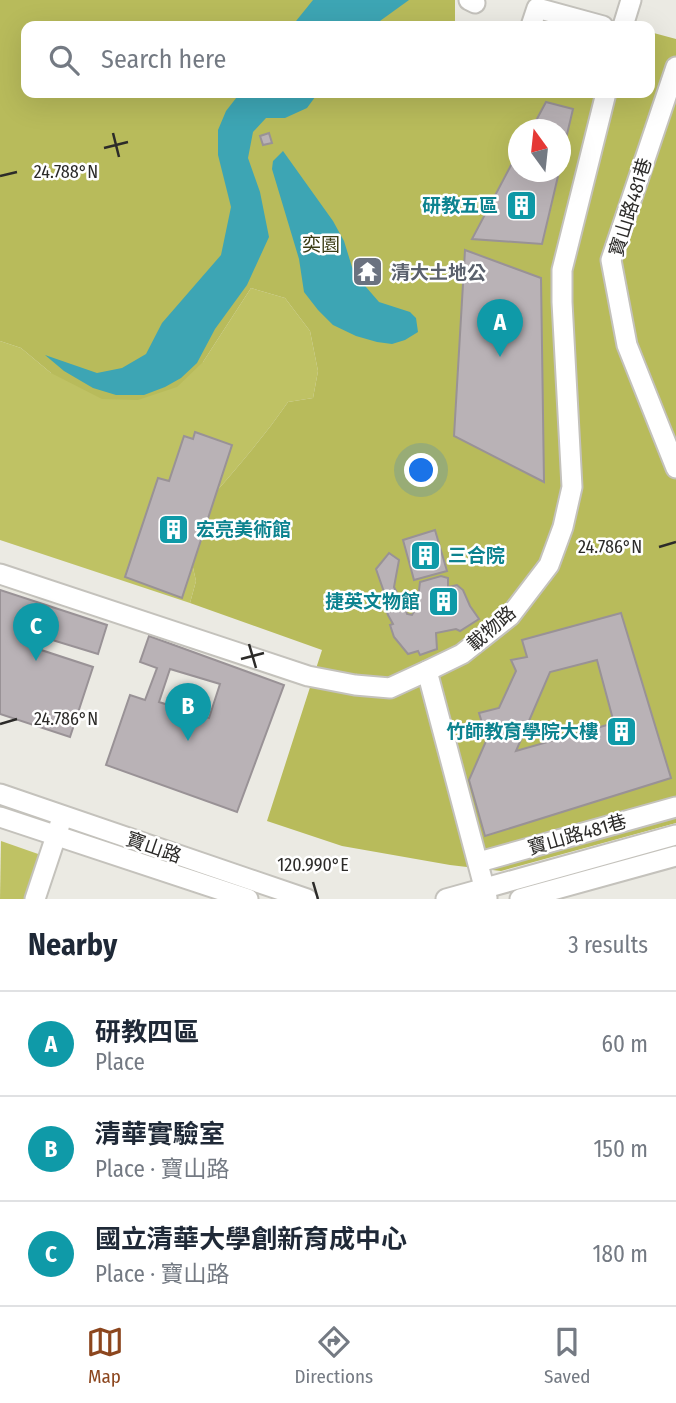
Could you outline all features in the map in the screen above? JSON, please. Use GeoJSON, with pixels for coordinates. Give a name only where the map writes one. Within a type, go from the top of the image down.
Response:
{"type":"FeatureCollection","features":[{"type":"Feature","properties":{"kind":"street"},"geometry":{"type":"LineString","coordinates":[[625,21],[631,0]]}},
{"type":"Feature","properties":{"kind":"street"},"geometry":{"type":"LineString","coordinates":[[533,21],[537,8],[585,21]]}},
{"type":"Feature","properties":{"kind":"street","name":"寶山路481巷"},"geometry":{"type":"LineString","coordinates":[[676,66],[611,260],[627,345],[676,468]]}},
{"type":"Feature","properties":{"kind":"street","name":"載物路"},"geometry":{"type":"LineString","coordinates":[[0,575],[308,676],[355,685],[390,688],[462,654],[510,616],[549,565],[563,527],[572,487],[562,270],[605,98]]}},
{"type":"Feature","properties":{"kind":"street"},"geometry":{"type":"LineString","coordinates":[[427,671],[486,893]]}},
{"type":"Feature","properties":{"kind":"street","name":"寶山路"},"geometry":{"type":"LineString","coordinates":[[0,794],[307,899]]}},
{"type":"Feature","properties":{"kind":"street","name":"寶山路481巷"},"geometry":{"type":"LineString","coordinates":[[479,862],[676,807]]}},
{"type":"Feature","properties":{"kind":"street"},"geometry":{"type":"LineString","coordinates":[[35,899],[63,816]]}},
{"type":"Feature","properties":{"kind":"street","name":"寶山路"},"geometry":{"type":"LineString","coordinates":[[0,817],[248,899]]}},
{"type":"Feature","properties":{"kind":"street"},"geometry":{"type":"LineString","coordinates":[[446,899],[486,893],[676,835]]}},
{"type":"Feature","properties":{"kind":"street"},"geometry":{"type":"LineString","coordinates":[[520,899],[676,856]]}},
{"type":"Feature","properties":{"kind":"green space","name":"奕園"},"geometry":{"type":"Polygon","coordinates":[[[0,0],[455,0],[455,21],[21,21],[21,98],[655,98],[655,33],[676,39],[676,823],[501,871],[342,846],[267,821],[322,650],[190,603],[196,581],[184,528],[251,451],[288,402],[313,398],[318,371],[310,331],[285,298],[251,288],[203,362],[177,387],[138,400],[102,399],[51,373],[21,348],[0,341],[0,0]]]}},
{"type":"Feature","properties":{"kind":"green space"},"geometry":{"type":"Polygon","coordinates":[[[251,288],[285,298],[310,331],[318,371],[313,398],[288,402],[251,451],[184,528],[196,581],[190,603],[0,540],[0,341],[21,348],[51,373],[203,362],[251,288]]]}},
{"type":"Feature","properties":{"kind":"green space"},"geometry":{"type":"Polygon","coordinates":[[[1,841],[41,855],[28,899],[0,899],[1,841]]]}},
{"type":"Feature","properties":{"kind":"water"},"geometry":{"type":"Polygon","coordinates":[[[313,0],[409,0],[380,21],[296,21],[313,0]]]}},
{"type":"Feature","properties":{"kind":"water"},"geometry":{"type":"Polygon","coordinates":[[[236,98],[314,98],[307,108],[285,118],[266,118],[253,132],[248,158],[260,192],[269,237],[247,285],[215,329],[197,363],[181,378],[144,395],[116,395],[93,388],[64,371],[45,355],[97,373],[122,368],[146,354],[162,323],[221,255],[231,207],[218,155],[218,130],[226,111],[236,98]]]}},
{"type":"Feature","properties":{"kind":"water"},"geometry":{"type":"Polygon","coordinates":[[[283,151],[333,221],[344,241],[352,267],[366,287],[379,302],[410,312],[416,318],[418,332],[392,344],[356,336],[333,325],[304,292],[299,259],[272,169],[273,161],[283,151]]]}},
{"type":"Feature","properties":{"kind":"building"},"geometry":{"type":"Polygon","coordinates":[[[546,102],[573,109],[571,119],[537,119],[546,102]]]}},
{"type":"Feature","properties":{"kind":"building"},"geometry":{"type":"Polygon","coordinates":[[[269,133],[272,143],[263,145],[260,136],[269,133]]]}},
{"type":"Feature","properties":{"kind":"building","name":"研教五區"},"geometry":{"type":"Polygon","coordinates":[[[508,171],[508,182],[557,182],[542,244],[472,239],[508,171]]]}},
{"type":"Feature","properties":{"kind":"building"},"geometry":{"type":"Polygon","coordinates":[[[465,250],[541,278],[544,482],[454,436],[465,250]]]}},
{"type":"Feature","properties":{"kind":"building","name":"宏亮美術館"},"geometry":{"type":"Polygon","coordinates":[[[195,432],[232,445],[182,598],[125,577],[158,478],[169,481],[184,436],[193,439],[195,432]]]}},
{"type":"Feature","properties":{"kind":"building","name":"三合院"},"geometry":{"type":"Polygon","coordinates":[[[435,530],[447,571],[414,580],[403,540],[435,530]]]}},
{"type":"Feature","properties":{"kind":"building","name":"捷英文物館"},"geometry":{"type":"Polygon","coordinates":[[[389,553],[399,560],[394,587],[399,597],[402,596],[407,614],[412,615],[417,607],[420,582],[441,576],[448,578],[448,587],[457,585],[463,590],[479,619],[460,631],[456,629],[436,633],[437,649],[420,655],[418,651],[408,654],[394,637],[390,625],[393,624],[382,596],[384,592],[376,569],[389,553]]]}},
{"type":"Feature","properties":{"kind":"building"},"geometry":{"type":"Polygon","coordinates":[[[0,590],[107,625],[98,654],[36,635],[32,647],[93,667],[70,737],[0,714],[0,590]]]}},
{"type":"Feature","properties":{"kind":"building","name":"竹師教育學院大樓"},"geometry":{"type":"Polygon","coordinates":[[[621,613],[671,778],[485,836],[469,780],[487,739],[479,713],[499,708],[516,671],[511,660],[527,657],[522,640],[621,613]],[[597,660],[550,672],[516,751],[614,723],[597,660]]]}},
{"type":"Feature","properties":{"kind":"building"},"geometry":{"type":"Polygon","coordinates":[[[149,636],[284,685],[237,812],[106,765],[130,695],[145,700],[157,668],[140,662],[149,636]],[[170,669],[159,702],[209,718],[220,684],[170,669]]]}},
{"type":"Feature","properties":{"kind":"place","name":"研教五區"},"geometry":{"type":"Point","coordinates":[521,205]}},
{"type":"Feature","properties":{"kind":"place","name":"清大土地公"},"geometry":{"type":"Point","coordinates":[368,272]}},
{"type":"Feature","properties":{"kind":"place","name":"研教四區"},"geometry":{"type":"Point","coordinates":[500,357]}},
{"type":"Feature","properties":{"kind":"place","name":"宏亮美術館"},"geometry":{"type":"Point","coordinates":[173,529]}},
{"type":"Feature","properties":{"kind":"place","name":"三合院"},"geometry":{"type":"Point","coordinates":[425,555]}},
{"type":"Feature","properties":{"kind":"place","name":"捷英文物館"},"geometry":{"type":"Point","coordinates":[443,601]}},
{"type":"Feature","properties":{"kind":"place","name":"國立清華大學創新育成中心"},"geometry":{"type":"Point","coordinates":[36,661]}},
{"type":"Feature","properties":{"kind":"place","name":"竹師教育學院大樓"},"geometry":{"type":"Point","coordinates":[621,731]}},
{"type":"Feature","properties":{"kind":"place","name":"清華實驗室"},"geometry":{"type":"Point","coordinates":[188,741]}}]}
